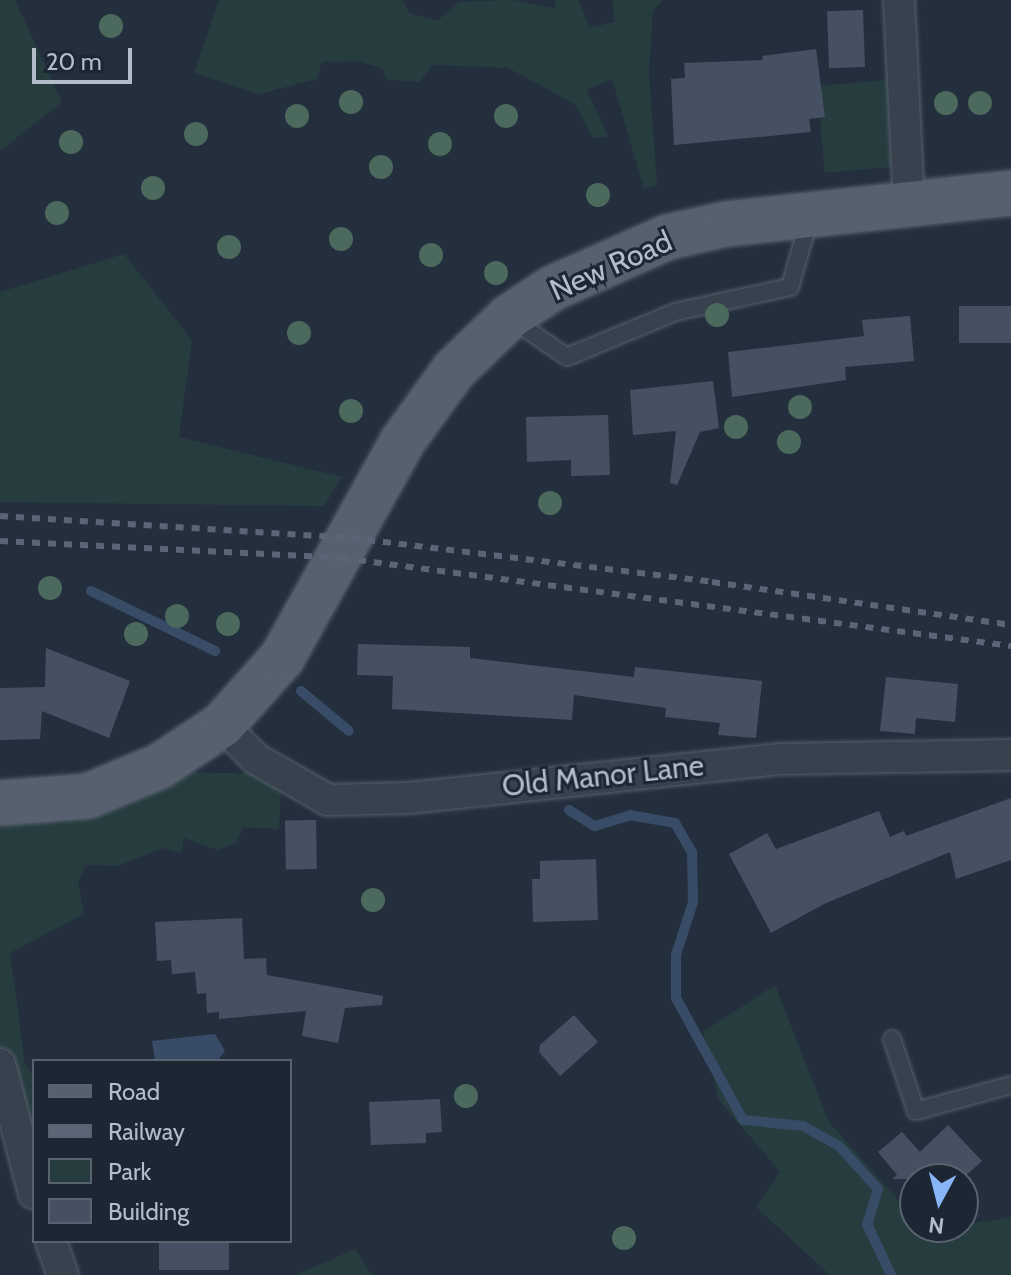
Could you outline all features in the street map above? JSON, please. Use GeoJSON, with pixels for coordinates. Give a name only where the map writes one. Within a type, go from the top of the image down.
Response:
{"type":"FeatureCollection","features":[{"type":"Feature","properties":{"kind":"main road","name":"New Road"},"geometry":{"type":"LineString","coordinates":[[0,803],[88,796],[160,766],[222,725],[282,658],[342,558],[402,442],[454,370],[509,317],[553,288],[668,237],[811,213],[1011,193]]}},
{"type":"Feature","properties":{"kind":"street"},"geometry":{"type":"LineString","coordinates":[[899,0],[909,201]]}},
{"type":"Feature","properties":{"kind":"street","name":"Old Manor Lane"},"geometry":{"type":"LineString","coordinates":[[222,725],[256,759],[328,800],[409,798],[781,759],[1011,755]]}},
{"type":"Feature","properties":{"kind":"street"},"geometry":{"type":"LineString","coordinates":[[0,1064],[32,1186]]}},
{"type":"Feature","properties":{"kind":"street"},"geometry":{"type":"LineString","coordinates":[[52,1243],[63,1275]]}},
{"type":"Feature","properties":{"kind":"lane"},"geometry":{"type":"LineString","coordinates":[[509,317],[567,357],[675,312],[790,287],[811,213]]}},
{"type":"Feature","properties":{"kind":"lane"},"geometry":{"type":"LineString","coordinates":[[892,1039],[916,1111],[1011,1085]]}},
{"type":"Feature","properties":{"kind":"green space"},"geometry":{"type":"Polygon","coordinates":[[[0,0],[15,0],[62,102],[0,151],[0,0]]]}},
{"type":"Feature","properties":{"kind":"green space"},"geometry":{"type":"Polygon","coordinates":[[[219,0],[403,0],[410,14],[438,20],[459,2],[513,0],[556,8],[554,0],[579,0],[589,28],[615,22],[612,0],[663,0],[653,11],[649,72],[657,185],[644,189],[612,79],[587,90],[608,137],[593,138],[575,104],[508,68],[432,65],[420,82],[387,80],[382,68],[356,61],[322,62],[317,79],[259,94],[194,73],[219,0]]]}},
{"type":"Feature","properties":{"kind":"green space"},"geometry":{"type":"Polygon","coordinates":[[[887,80],[895,167],[825,173],[817,86],[887,80]]]}},
{"type":"Feature","properties":{"kind":"green space"},"geometry":{"type":"Polygon","coordinates":[[[124,254],[192,340],[179,437],[342,477],[324,506],[0,502],[0,292],[124,254]]]}},
{"type":"Feature","properties":{"kind":"green space"},"geometry":{"type":"Polygon","coordinates":[[[253,760],[282,768],[279,829],[243,827],[236,843],[217,850],[184,838],[181,853],[164,848],[117,866],[86,865],[78,883],[84,914],[10,953],[25,1064],[32,1073],[32,1162],[0,1086],[0,820],[55,813],[65,822],[73,809],[131,804],[139,784],[187,773],[243,773],[253,760]]]}},
{"type":"Feature","properties":{"kind":"green space"},"geometry":{"type":"Polygon","coordinates":[[[775,985],[829,1122],[899,1201],[899,1243],[979,1243],[979,1222],[1011,1217],[1011,1275],[830,1275],[756,1207],[780,1172],[719,1100],[703,1032],[775,985]]]}},
{"type":"Feature","properties":{"kind":"green space"},"geometry":{"type":"Polygon","coordinates":[[[355,1249],[372,1275],[296,1275],[355,1249]]]}},
{"type":"Feature","properties":{"kind":"water"},"geometry":{"type":"Polygon","coordinates":[[[215,1034],[225,1051],[219,1059],[155,1059],[152,1041],[215,1034]]]}},
{"type":"Feature","properties":{"kind":"building"},"geometry":{"type":"Polygon","coordinates":[[[863,10],[865,67],[829,68],[827,11],[863,10]]]}},
{"type":"Feature","properties":{"kind":"building"},"geometry":{"type":"Polygon","coordinates":[[[816,49],[825,117],[809,119],[811,132],[674,145],[671,79],[685,78],[684,63],[763,60],[762,56],[816,49]]]}},
{"type":"Feature","properties":{"kind":"building"},"geometry":{"type":"Polygon","coordinates":[[[959,306],[1011,306],[1011,343],[959,343],[959,306]]]}},
{"type":"Feature","properties":{"kind":"building"},"geometry":{"type":"Polygon","coordinates":[[[910,316],[914,361],[845,367],[846,380],[732,397],[728,352],[864,336],[862,320],[910,316]]]}},
{"type":"Feature","properties":{"kind":"building"},"geometry":{"type":"Polygon","coordinates":[[[713,381],[719,428],[700,432],[677,485],[670,483],[676,431],[633,435],[630,390],[713,381]]]}},
{"type":"Feature","properties":{"kind":"building"},"geometry":{"type":"Polygon","coordinates":[[[608,415],[610,475],[571,476],[571,460],[527,462],[526,417],[608,415]]]}},
{"type":"Feature","properties":{"kind":"building"},"geometry":{"type":"Polygon","coordinates":[[[358,644],[470,647],[470,658],[634,677],[635,667],[762,681],[756,738],[718,735],[720,723],[665,717],[666,708],[574,695],[572,720],[392,709],[393,676],[357,675],[358,644]]]}},
{"type":"Feature","properties":{"kind":"building"},"geometry":{"type":"Polygon","coordinates":[[[46,648],[130,681],[109,738],[42,711],[40,739],[0,740],[0,688],[45,687],[46,648]]]}},
{"type":"Feature","properties":{"kind":"building"},"geometry":{"type":"Polygon","coordinates":[[[886,677],[958,684],[955,722],[916,718],[915,734],[880,731],[886,677]]]}},
{"type":"Feature","properties":{"kind":"building"},"geometry":{"type":"Polygon","coordinates":[[[1011,798],[1011,860],[956,879],[950,852],[826,903],[771,933],[729,854],[767,833],[776,849],[879,811],[890,837],[904,831],[906,836],[1011,798]]]}},
{"type":"Feature","properties":{"kind":"building"},"geometry":{"type":"Polygon","coordinates":[[[316,820],[317,869],[286,870],[285,821],[316,820]]]}},
{"type":"Feature","properties":{"kind":"building"},"geometry":{"type":"Polygon","coordinates":[[[596,859],[598,920],[533,922],[532,879],[540,879],[540,861],[596,859]]]}},
{"type":"Feature","properties":{"kind":"building"},"geometry":{"type":"Polygon","coordinates":[[[242,918],[244,959],[266,958],[267,975],[383,996],[382,1005],[345,1008],[338,1043],[302,1036],[306,1011],[219,1019],[219,1012],[207,1013],[206,993],[197,994],[195,972],[172,974],[171,960],[157,961],[155,922],[242,918]]]}},
{"type":"Feature","properties":{"kind":"building"},"geometry":{"type":"Polygon","coordinates":[[[574,1015],[598,1042],[560,1076],[539,1052],[540,1045],[574,1015]]]}},
{"type":"Feature","properties":{"kind":"building"},"geometry":{"type":"Polygon","coordinates":[[[440,1099],[442,1132],[426,1133],[426,1143],[371,1145],[369,1102],[440,1099]]]}},
{"type":"Feature","properties":{"kind":"building"},"geometry":{"type":"Polygon","coordinates":[[[948,1125],[982,1161],[979,1164],[899,1163],[899,1179],[892,1179],[897,1175],[878,1152],[902,1132],[920,1152],[948,1125]]]}},
{"type":"Feature","properties":{"kind":"building"},"geometry":{"type":"Polygon","coordinates":[[[159,1243],[229,1243],[229,1270],[159,1270],[159,1243]]]}},
{"type":"Feature","properties":{"kind":"waterway"},"geometry":{"type":"LineString","coordinates":[[91,591],[215,651]]}},
{"type":"Feature","properties":{"kind":"waterway"},"geometry":{"type":"LineString","coordinates":[[301,691],[349,731]]}},
{"type":"Feature","properties":{"kind":"waterway"},"geometry":{"type":"LineString","coordinates":[[569,810],[595,826],[630,815],[675,823],[692,852],[693,902],[676,955],[676,998],[743,1120],[803,1126],[839,1146],[878,1189],[867,1224],[891,1275]]}},
{"type":"Feature","properties":{"kind":"railway"},"geometry":{"type":"LineString","coordinates":[[0,516],[351,538],[712,582],[1011,625]]}},
{"type":"Feature","properties":{"kind":"railway"},"geometry":{"type":"LineString","coordinates":[[0,541],[342,558],[1011,646]]}}]}
